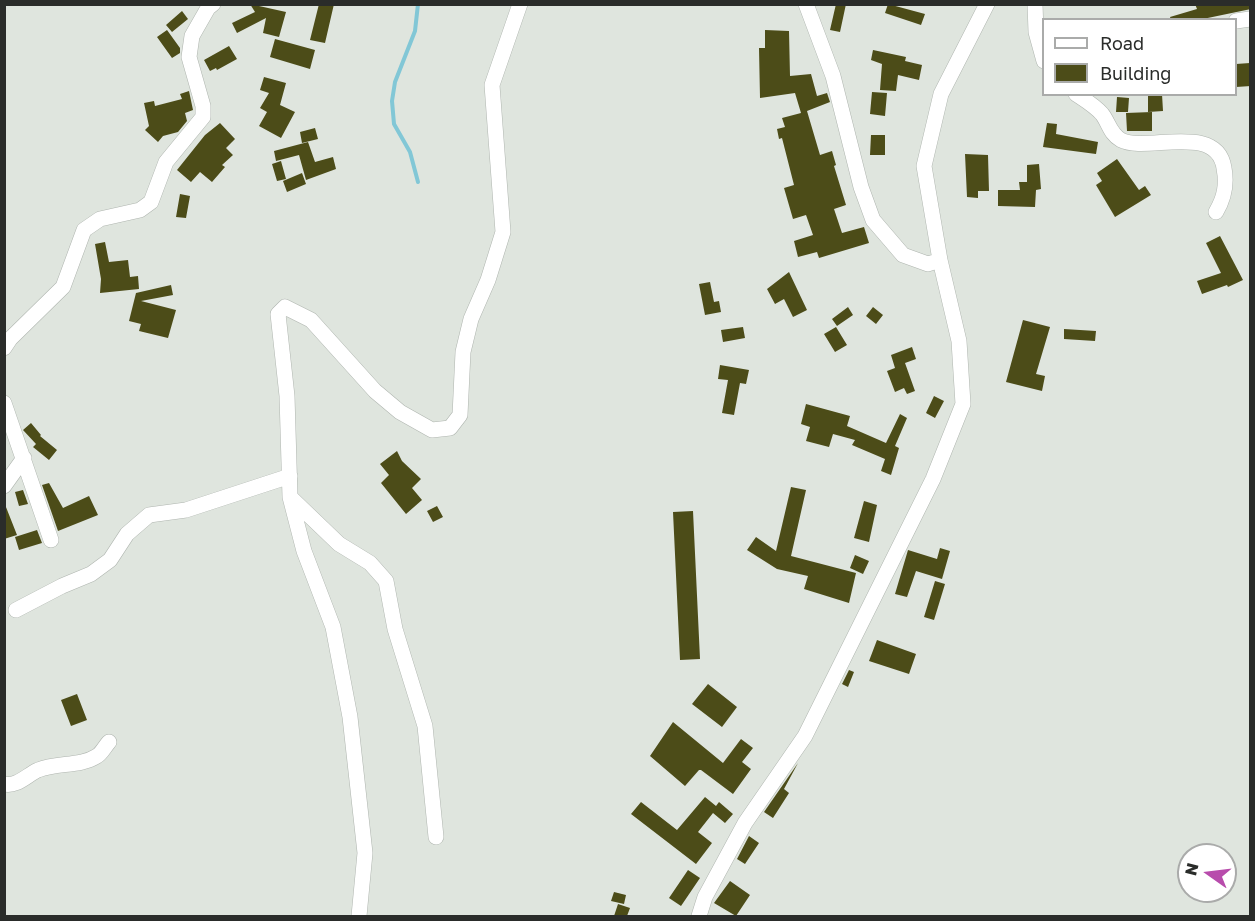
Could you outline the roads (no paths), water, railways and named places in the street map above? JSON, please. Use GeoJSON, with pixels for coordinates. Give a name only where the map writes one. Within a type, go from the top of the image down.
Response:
{"type":"FeatureCollection","features":[{"type":"Feature","properties":{"kind":"street"},"geometry":{"type":"LineString","coordinates":[[4,348],[10,339],[63,287],[84,230],[100,219],[140,210],[151,202],[166,162],[203,117],[203,106],[189,57],[192,36],[208,8],[213,4]]}},
{"type":"Feature","properties":{"kind":"street"},"geometry":{"type":"LineString","coordinates":[[359,916],[365,853],[350,717],[333,627],[304,551],[290,497],[287,396],[278,314],[285,307],[311,320],[375,391],[417,422],[432,430],[450,428],[460,414],[463,352],[471,319],[489,280],[503,232],[492,84],[520,4]]}},
{"type":"Feature","properties":{"kind":"street"},"geometry":{"type":"LineString","coordinates":[[806,4],[833,76],[861,187],[873,220],[903,255],[928,264],[940,260]]}},
{"type":"Feature","properties":{"kind":"street"},"geometry":{"type":"LineString","coordinates":[[699,916],[705,897],[745,823],[805,736],[933,478],[963,404],[959,341],[940,260],[924,166],[941,94],[987,4]]}},
{"type":"Feature","properties":{"kind":"street"},"geometry":{"type":"LineString","coordinates":[[1035,4],[1041,43]]}},
{"type":"Feature","properties":{"kind":"street"},"geometry":{"type":"LineString","coordinates":[[1079,96],[1102,113],[1113,134],[1123,141],[1138,143],[1180,140],[1215,150],[1223,162],[1226,182],[1222,200],[1216,212]]}},
{"type":"Feature","properties":{"kind":"street"},"geometry":{"type":"LineString","coordinates":[[4,403],[51,540]]}},
{"type":"Feature","properties":{"kind":"street"},"geometry":{"type":"LineString","coordinates":[[4,486],[24,458]]}},
{"type":"Feature","properties":{"kind":"street"},"geometry":{"type":"LineString","coordinates":[[16,610],[62,586],[92,574],[110,560],[127,534],[149,515],[186,510],[290,476]]}},
{"type":"Feature","properties":{"kind":"street"},"geometry":{"type":"LineString","coordinates":[[290,497],[339,544],[370,563],[386,582],[395,628],[425,726],[436,837]]}},
{"type":"Feature","properties":{"kind":"street"},"geometry":{"type":"LineString","coordinates":[[4,784],[19,782],[37,771],[59,763],[81,763],[99,755],[109,742]]}},
{"type":"Feature","properties":{"kind":"waterway"},"geometry":{"type":"LineString","coordinates":[[418,4],[415,31],[395,82],[392,101],[394,124],[410,152],[418,182]]}}]}
